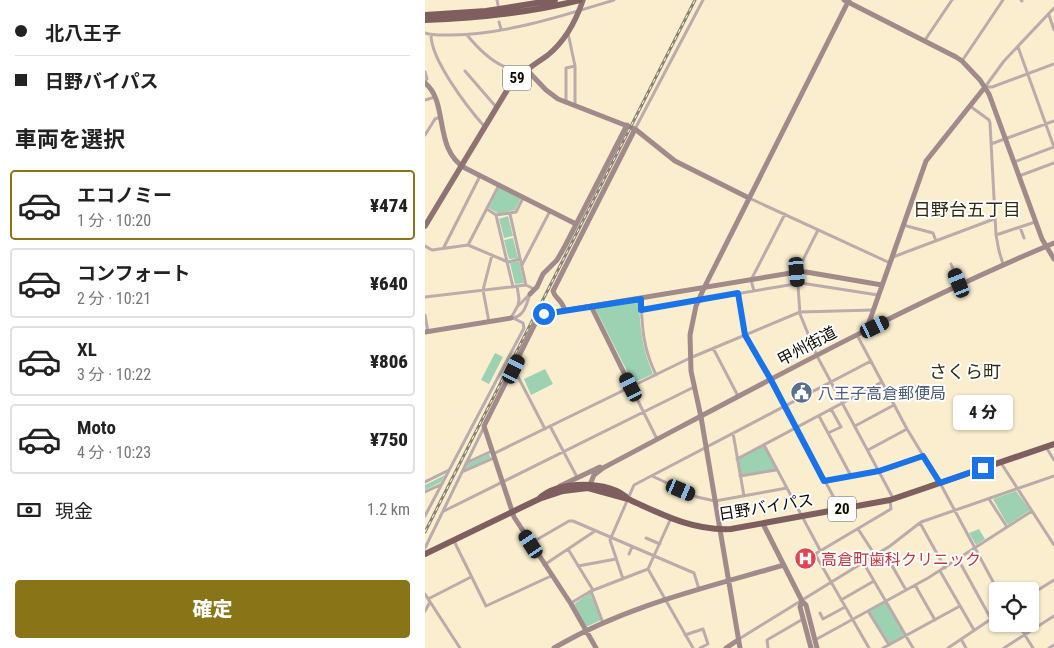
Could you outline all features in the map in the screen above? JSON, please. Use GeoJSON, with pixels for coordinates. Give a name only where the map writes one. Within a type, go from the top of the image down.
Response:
{"type":"FeatureCollection","features":[{"type":"Feature","properties":{"kind":"highway"},"geometry":{"type":"LineString","coordinates":[[425,15],[486,11],[555,0]]}},
{"type":"Feature","properties":{"kind":"highway"},"geometry":{"type":"LineString","coordinates":[[425,20],[487,17],[546,8],[580,0]]}},
{"type":"Feature","properties":{"kind":"highway","name":"日野バイパス"},"geometry":{"type":"LineString","coordinates":[[539,499],[545,494],[569,485],[589,486],[611,490],[671,518],[699,527],[720,530],[802,517],[892,499],[1054,444]]}},
{"type":"Feature","properties":{"kind":"highway","name":"20"},"geometry":{"type":"LineString","coordinates":[[425,554],[539,499],[563,490],[589,486]]}},
{"type":"Feature","properties":{"kind":"main road","name":"59"},"geometry":{"type":"LineString","coordinates":[[425,226],[509,87],[524,71],[547,55],[568,33],[579,11],[580,0]]}},
{"type":"Feature","properties":{"kind":"street"},"geometry":{"type":"LineString","coordinates":[[497,0],[498,5]]}},
{"type":"Feature","properties":{"kind":"street"},"geometry":{"type":"LineString","coordinates":[[425,33],[431,35],[467,34],[501,29],[573,14],[615,0]]}},
{"type":"Feature","properties":{"kind":"street"},"geometry":{"type":"LineString","coordinates":[[565,311],[562,302],[553,291],[703,0]]}},
{"type":"Feature","properties":{"kind":"street"},"geometry":{"type":"LineString","coordinates":[[925,40],[952,0]]}},
{"type":"Feature","properties":{"kind":"street"},"geometry":{"type":"LineString","coordinates":[[962,60],[1003,0]]}},
{"type":"Feature","properties":{"kind":"street"},"geometry":{"type":"LineString","coordinates":[[740,648],[701,417],[694,387],[690,358],[690,335],[694,316],[704,288],[847,1],[962,60],[985,87],[1036,222],[1046,246],[1054,259]]}},
{"type":"Feature","properties":{"kind":"street"},"geometry":{"type":"LineString","coordinates":[[866,331],[926,162],[1004,61],[1054,8]]}},
{"type":"Feature","properties":{"kind":"street"},"geometry":{"type":"LineString","coordinates":[[1049,15],[1054,30]]}},
{"type":"Feature","properties":{"kind":"street"},"geometry":{"type":"LineString","coordinates":[[499,22],[501,29]]}},
{"type":"Feature","properties":{"kind":"street"},"geometry":{"type":"LineString","coordinates":[[568,33],[575,66],[575,107]]}},
{"type":"Feature","properties":{"kind":"street"},"geometry":{"type":"LineString","coordinates":[[467,34],[476,45],[502,65],[524,71],[558,99],[627,125],[635,129],[675,161],[890,264]]}},
{"type":"Feature","properties":{"kind":"street"},"geometry":{"type":"LineString","coordinates":[[431,35],[435,51],[453,84],[469,109],[485,127]]}},
{"type":"Feature","properties":{"kind":"street"},"geometry":{"type":"LineString","coordinates":[[1014,162],[1054,147],[1018,47]]}},
{"type":"Feature","properties":{"kind":"street"},"geometry":{"type":"LineString","coordinates":[[985,87],[1054,64]]}},
{"type":"Feature","properties":{"kind":"street"},"geometry":{"type":"LineString","coordinates":[[566,103],[566,68],[575,66]]}},
{"type":"Feature","properties":{"kind":"street"},"geometry":{"type":"LineString","coordinates":[[465,71],[497,108]]}},
{"type":"Feature","properties":{"kind":"street"},"geometry":{"type":"LineString","coordinates":[[425,72],[427,78],[425,82],[435,97],[447,147],[450,154],[461,166],[576,224]]}},
{"type":"Feature","properties":{"kind":"street"},"geometry":{"type":"LineString","coordinates":[[425,100],[435,97]]}},
{"type":"Feature","properties":{"kind":"street"},"geometry":{"type":"LineString","coordinates":[[970,106],[989,120],[995,236],[1003,264]]}},
{"type":"Feature","properties":{"kind":"street"},"geometry":{"type":"LineString","coordinates":[[426,133],[435,119],[440,117]]}},
{"type":"Feature","properties":{"kind":"street"},"geometry":{"type":"LineString","coordinates":[[991,144],[1054,121]]}},
{"type":"Feature","properties":{"kind":"street"},"geometry":{"type":"LineString","coordinates":[[425,315],[426,332],[520,316],[543,274],[557,260],[627,125]]}},
{"type":"Feature","properties":{"kind":"street"},"geometry":{"type":"LineString","coordinates":[[1019,176],[1054,163]]}},
{"type":"Feature","properties":{"kind":"street"},"geometry":{"type":"LineString","coordinates":[[444,248],[480,176]]}},
{"type":"Feature","properties":{"kind":"street"},"geometry":{"type":"LineString","coordinates":[[468,244],[499,185]]}},
{"type":"Feature","properties":{"kind":"street"},"geometry":{"type":"LineString","coordinates":[[487,209],[497,215],[510,214],[516,212],[523,198]]}},
{"type":"Feature","properties":{"kind":"street"},"geometry":{"type":"LineString","coordinates":[[522,265],[550,211]]}},
{"type":"Feature","properties":{"kind":"street"},"geometry":{"type":"LineString","coordinates":[[510,214],[527,286],[532,292]]}},
{"type":"Feature","properties":{"kind":"street"},"geometry":{"type":"LineString","coordinates":[[753,291],[751,280],[785,214]]}},
{"type":"Feature","properties":{"kind":"street"},"geometry":{"type":"LineString","coordinates":[[497,215],[515,287],[526,306]]}},
{"type":"Feature","properties":{"kind":"street"},"geometry":{"type":"LineString","coordinates":[[893,257],[994,219]]}},
{"type":"Feature","properties":{"kind":"street"},"geometry":{"type":"LineString","coordinates":[[995,236],[1036,222]]}},
{"type":"Feature","properties":{"kind":"street"},"geometry":{"type":"LineString","coordinates":[[903,225],[933,233],[936,241]]}},
{"type":"Feature","properties":{"kind":"street"},"geometry":{"type":"LineString","coordinates":[[1020,227],[1024,238]]}},
{"type":"Feature","properties":{"kind":"street"},"geometry":{"type":"LineString","coordinates":[[818,230],[797,272],[800,312],[817,356],[868,450],[892,499],[891,509],[815,554],[869,648]]}},
{"type":"Feature","properties":{"kind":"street","name":"甲州街道"},"geometry":{"type":"LineString","coordinates":[[589,486],[594,475],[603,468],[657,439],[857,335],[1003,264],[1054,243]]}},
{"type":"Feature","properties":{"kind":"street"},"geometry":{"type":"LineString","coordinates":[[425,246],[432,250],[468,244],[508,262],[520,259]]}},
{"type":"Feature","properties":{"kind":"street"},"geometry":{"type":"LineString","coordinates":[[489,322],[483,290],[493,255]]}},
{"type":"Feature","properties":{"kind":"street"},"geometry":{"type":"LineString","coordinates":[[951,264],[960,285]]}},
{"type":"Feature","properties":{"kind":"street"},"geometry":{"type":"LineString","coordinates":[[425,548],[539,316],[797,272],[883,285]]}},
{"type":"Feature","properties":{"kind":"street"},"geometry":{"type":"LineString","coordinates":[[641,310],[797,283],[878,295]]}},
{"type":"Feature","properties":{"kind":"street"},"geometry":{"type":"LineString","coordinates":[[425,297],[527,286]]}},
{"type":"Feature","properties":{"kind":"street"},"geometry":{"type":"LineString","coordinates":[[516,308],[532,292]]}},
{"type":"Feature","properties":{"kind":"street"},"geometry":{"type":"LineString","coordinates":[[738,293],[745,335],[840,510]]}},
{"type":"Feature","properties":{"kind":"street"},"geometry":{"type":"LineString","coordinates":[[512,318],[519,301],[519,294]]}},
{"type":"Feature","properties":{"kind":"street"},"geometry":{"type":"LineString","coordinates":[[641,299],[643,341],[648,359],[656,375]]}},
{"type":"Feature","properties":{"kind":"street"},"geometry":{"type":"LineString","coordinates":[[591,306],[657,439]]}},
{"type":"Feature","properties":{"kind":"street"},"geometry":{"type":"LineString","coordinates":[[425,516],[524,328],[516,308]]}},
{"type":"Feature","properties":{"kind":"street"},"geometry":{"type":"LineString","coordinates":[[461,472],[690,358],[800,312],[873,310]]}},
{"type":"Feature","properties":{"kind":"street"},"geometry":{"type":"LineString","coordinates":[[512,318],[523,323]]}},
{"type":"Feature","properties":{"kind":"street"},"geometry":{"type":"LineString","coordinates":[[857,335],[907,429],[940,483],[993,582]]}},
{"type":"Feature","properties":{"kind":"street"},"geometry":{"type":"LineString","coordinates":[[713,348],[739,397]]}},
{"type":"Feature","properties":{"kind":"street"},"geometry":{"type":"LineString","coordinates":[[623,579],[609,542],[634,485],[871,361]]}},
{"type":"Feature","properties":{"kind":"street"},"geometry":{"type":"LineString","coordinates":[[514,369],[545,429]]}},
{"type":"Feature","properties":{"kind":"street"},"geometry":{"type":"LineString","coordinates":[[499,375],[508,380]]}},
{"type":"Feature","properties":{"kind":"street"},"geometry":{"type":"LineString","coordinates":[[737,459],[882,382]]}},
{"type":"Feature","properties":{"kind":"street"},"geometry":{"type":"LineString","coordinates":[[444,511],[694,387]]}},
{"type":"Feature","properties":{"kind":"street"},"geometry":{"type":"LineString","coordinates":[[855,426],[894,405]]}},
{"type":"Feature","properties":{"kind":"street"},"geometry":{"type":"LineString","coordinates":[[828,433],[841,427],[831,409]]}},
{"type":"Feature","properties":{"kind":"street"},"geometry":{"type":"LineString","coordinates":[[819,416],[851,476]]}},
{"type":"Feature","properties":{"kind":"street"},"geometry":{"type":"LineString","coordinates":[[484,426],[512,513],[551,576],[571,604],[596,648]]}},
{"type":"Feature","properties":{"kind":"street"},"geometry":{"type":"LineString","coordinates":[[551,426],[577,478]]}},
{"type":"Feature","properties":{"kind":"street"},"geometry":{"type":"LineString","coordinates":[[868,450],[907,429]]}},
{"type":"Feature","properties":{"kind":"street"},"geometry":{"type":"LineString","coordinates":[[733,434],[743,496]]}},
{"type":"Feature","properties":{"kind":"street"},"geometry":{"type":"LineString","coordinates":[[764,445],[820,550]]}},
{"type":"Feature","properties":{"kind":"street"},"geometry":{"type":"LineString","coordinates":[[1045,446],[1054,460]]}},
{"type":"Feature","properties":{"kind":"street"},"geometry":{"type":"LineString","coordinates":[[466,463],[493,455]]}},
{"type":"Feature","properties":{"kind":"street"},"geometry":{"type":"LineString","coordinates":[[824,481],[879,471],[923,456]]}},
{"type":"Feature","properties":{"kind":"street"},"geometry":{"type":"LineString","coordinates":[[1000,462],[1054,545]]}},
{"type":"Feature","properties":{"kind":"street","name":"甲州街道"},"geometry":{"type":"LineString","coordinates":[[545,494],[599,467],[603,468]]}},
{"type":"Feature","properties":{"kind":"street"},"geometry":{"type":"LineString","coordinates":[[425,482],[450,470]]}},
{"type":"Feature","properties":{"kind":"street"},"geometry":{"type":"LineString","coordinates":[[740,476],[776,470]]}},
{"type":"Feature","properties":{"kind":"street"},"geometry":{"type":"LineString","coordinates":[[651,476],[697,497],[715,501],[787,488]]}},
{"type":"Feature","properties":{"kind":"street"},"geometry":{"type":"LineString","coordinates":[[726,648],[883,550],[920,523],[1054,476]]}},
{"type":"Feature","properties":{"kind":"street"},"geometry":{"type":"LineString","coordinates":[[425,492],[442,484]]}},
{"type":"Feature","properties":{"kind":"street"},"geometry":{"type":"LineString","coordinates":[[989,498],[1007,527]]}},
{"type":"Feature","properties":{"kind":"street"},"geometry":{"type":"LineString","coordinates":[[815,640],[945,568],[1032,511]]}},
{"type":"Feature","properties":{"kind":"street"},"geometry":{"type":"LineString","coordinates":[[571,604],[592,591],[648,569],[671,518]]}},
{"type":"Feature","properties":{"kind":"street"},"geometry":{"type":"LineString","coordinates":[[531,544],[569,521],[694,573],[699,590]]}},
{"type":"Feature","properties":{"kind":"street"},"geometry":{"type":"LineString","coordinates":[[920,523],[945,568]]}},
{"type":"Feature","properties":{"kind":"street"},"geometry":{"type":"LineString","coordinates":[[763,524],[802,601],[806,605],[817,648]]}},
{"type":"Feature","properties":{"kind":"street"},"geometry":{"type":"LineString","coordinates":[[858,529],[875,555]]}},
{"type":"Feature","properties":{"kind":"street"},"geometry":{"type":"LineString","coordinates":[[544,565],[595,531]]}},
{"type":"Feature","properties":{"kind":"street"},"geometry":{"type":"LineString","coordinates":[[646,538],[660,544]]}},
{"type":"Feature","properties":{"kind":"street"},"geometry":{"type":"LineString","coordinates":[[454,541],[486,606],[551,576]]}},
{"type":"Feature","properties":{"kind":"street"},"geometry":{"type":"LineString","coordinates":[[629,554],[632,547]]}},
{"type":"Feature","properties":{"kind":"street"},"geometry":{"type":"LineString","coordinates":[[568,550],[592,591],[603,623]]}},
{"type":"Feature","properties":{"kind":"street"},"geometry":{"type":"LineString","coordinates":[[883,550],[906,590]]}},
{"type":"Feature","properties":{"kind":"street"},"geometry":{"type":"LineString","coordinates":[[578,566],[616,559]]}},
{"type":"Feature","properties":{"kind":"street"},"geometry":{"type":"LineString","coordinates":[[959,559],[989,615]]}},
{"type":"Feature","properties":{"kind":"street"},"geometry":{"type":"LineString","coordinates":[[863,562],[913,648]]}},
{"type":"Feature","properties":{"kind":"street"},"geometry":{"type":"LineString","coordinates":[[554,648],[585,630],[664,599],[784,565]]}},
{"type":"Feature","properties":{"kind":"street"},"geometry":{"type":"LineString","coordinates":[[648,569],[693,648]]}},
{"type":"Feature","properties":{"kind":"street"},"geometry":{"type":"LineString","coordinates":[[940,570],[974,630]]}},
{"type":"Feature","properties":{"kind":"street"},"geometry":{"type":"LineString","coordinates":[[425,610],[429,600],[471,577]]}},
{"type":"Feature","properties":{"kind":"street"},"geometry":{"type":"LineString","coordinates":[[1039,589],[1054,580]]}},
{"type":"Feature","properties":{"kind":"street"},"geometry":{"type":"LineString","coordinates":[[841,600],[874,581]]}},
{"type":"Feature","properties":{"kind":"street"},"geometry":{"type":"LineString","coordinates":[[915,585],[935,620]]}},
{"type":"Feature","properties":{"kind":"street"},"geometry":{"type":"LineString","coordinates":[[425,594],[460,648]]}},
{"type":"Feature","properties":{"kind":"street"},"geometry":{"type":"LineString","coordinates":[[802,601],[800,607],[811,648]]}},
{"type":"Feature","properties":{"kind":"street"},"geometry":{"type":"LineString","coordinates":[[883,648],[960,606]]}},
{"type":"Feature","properties":{"kind":"street"},"geometry":{"type":"LineString","coordinates":[[820,613],[823,619],[845,607]]}},
{"type":"Feature","properties":{"kind":"street"},"geometry":{"type":"LineString","coordinates":[[868,611],[889,645]]}},
{"type":"Feature","properties":{"kind":"street"},"geometry":{"type":"LineString","coordinates":[[1004,648],[1054,616]]}},
{"type":"Feature","properties":{"kind":"street"},"geometry":{"type":"LineString","coordinates":[[768,648],[767,640],[803,619]]}},
{"type":"Feature","properties":{"kind":"street"},"geometry":{"type":"LineString","coordinates":[[948,648],[989,620]]}},
{"type":"Feature","properties":{"kind":"street"},"geometry":{"type":"LineString","coordinates":[[685,635],[703,629],[708,644],[700,648]]}},
{"type":"Feature","properties":{"kind":"street"},"geometry":{"type":"LineString","coordinates":[[1023,632],[1033,648]]}},
{"type":"Feature","properties":{"kind":"street"},"geometry":{"type":"LineString","coordinates":[[961,639],[967,648]]}},
{"type":"Feature","properties":{"kind":"street"},"geometry":{"type":"LineString","coordinates":[[1049,648],[1054,645]]}},
{"type":"Feature","properties":{"kind":"green space"},"geometry":{"type":"Polygon","coordinates":[[[499,187],[521,198],[515,210],[499,214],[489,208],[499,187]]]}},
{"type":"Feature","properties":{"kind":"green space"},"geometry":{"type":"Polygon","coordinates":[[[508,216],[513,236],[504,238],[499,219],[508,216]]]}},
{"type":"Feature","properties":{"kind":"green space"},"geometry":{"type":"Polygon","coordinates":[[[513,238],[518,258],[509,259],[504,240],[513,238]]]}},
{"type":"Feature","properties":{"kind":"green space"},"geometry":{"type":"Polygon","coordinates":[[[519,261],[524,283],[515,284],[510,263],[519,261]]]}},
{"type":"Feature","properties":{"kind":"green space"},"geometry":{"type":"Polygon","coordinates":[[[639,301],[642,338],[653,374],[633,383],[595,308],[639,301]]]}},
{"type":"Feature","properties":{"kind":"green space"},"geometry":{"type":"Polygon","coordinates":[[[495,353],[503,357],[489,384],[481,380],[495,353]]]}},
{"type":"Feature","properties":{"kind":"green space"},"geometry":{"type":"Polygon","coordinates":[[[545,369],[553,384],[531,395],[524,379],[545,369]]]}},
{"type":"Feature","properties":{"kind":"green space"},"geometry":{"type":"Polygon","coordinates":[[[764,445],[776,470],[740,476],[737,459],[764,445]]]}},
{"type":"Feature","properties":{"kind":"green space"},"geometry":{"type":"Polygon","coordinates":[[[489,454],[491,458],[464,471],[467,464],[489,454]]]}},
{"type":"Feature","properties":{"kind":"green space"},"geometry":{"type":"Polygon","coordinates":[[[445,475],[441,482],[425,490],[425,485],[445,475]]]}},
{"type":"Feature","properties":{"kind":"green space"},"geometry":{"type":"Polygon","coordinates":[[[1016,491],[1030,510],[1007,524],[993,499],[1016,491]]]}},
{"type":"Feature","properties":{"kind":"green space"},"geometry":{"type":"Polygon","coordinates":[[[979,529],[985,539],[976,545],[969,533],[979,529]]]}},
{"type":"Feature","properties":{"kind":"green space"},"geometry":{"type":"Polygon","coordinates":[[[590,593],[601,620],[586,627],[574,604],[590,593]]]}},
{"type":"Feature","properties":{"kind":"green space"},"geometry":{"type":"Polygon","coordinates":[[[885,601],[905,636],[889,645],[868,611],[885,601]]]}},
{"type":"Feature","properties":{"kind":"railway"},"geometry":{"type":"LineString","coordinates":[[425,532],[695,0]]}},
{"type":"Feature","properties":{"kind":"place","name":"八王子高倉郵便局"},"geometry":{"type":"Point","coordinates":[802,393]}},
{"type":"Feature","properties":{"kind":"place","name":"高倉町歯科クリニック"},"geometry":{"type":"Point","coordinates":[805,559]}},
{"type":"Feature","properties":{"kind":"district","name":"日野台五丁目"},"geometry":{"type":"Point","coordinates":[967,209]}},
{"type":"Feature","properties":{"kind":"district","name":"さくら町"},"geometry":{"type":"Point","coordinates":[965,371]}},
{"type":"Feature","properties":{"kind":"route"},"geometry":{"type":"LineString","coordinates":[[544,314],[641,299],[641,310],[738,293],[745,335],[824,481],[879,471],[923,456],[940,483],[983,468]]}}]}
